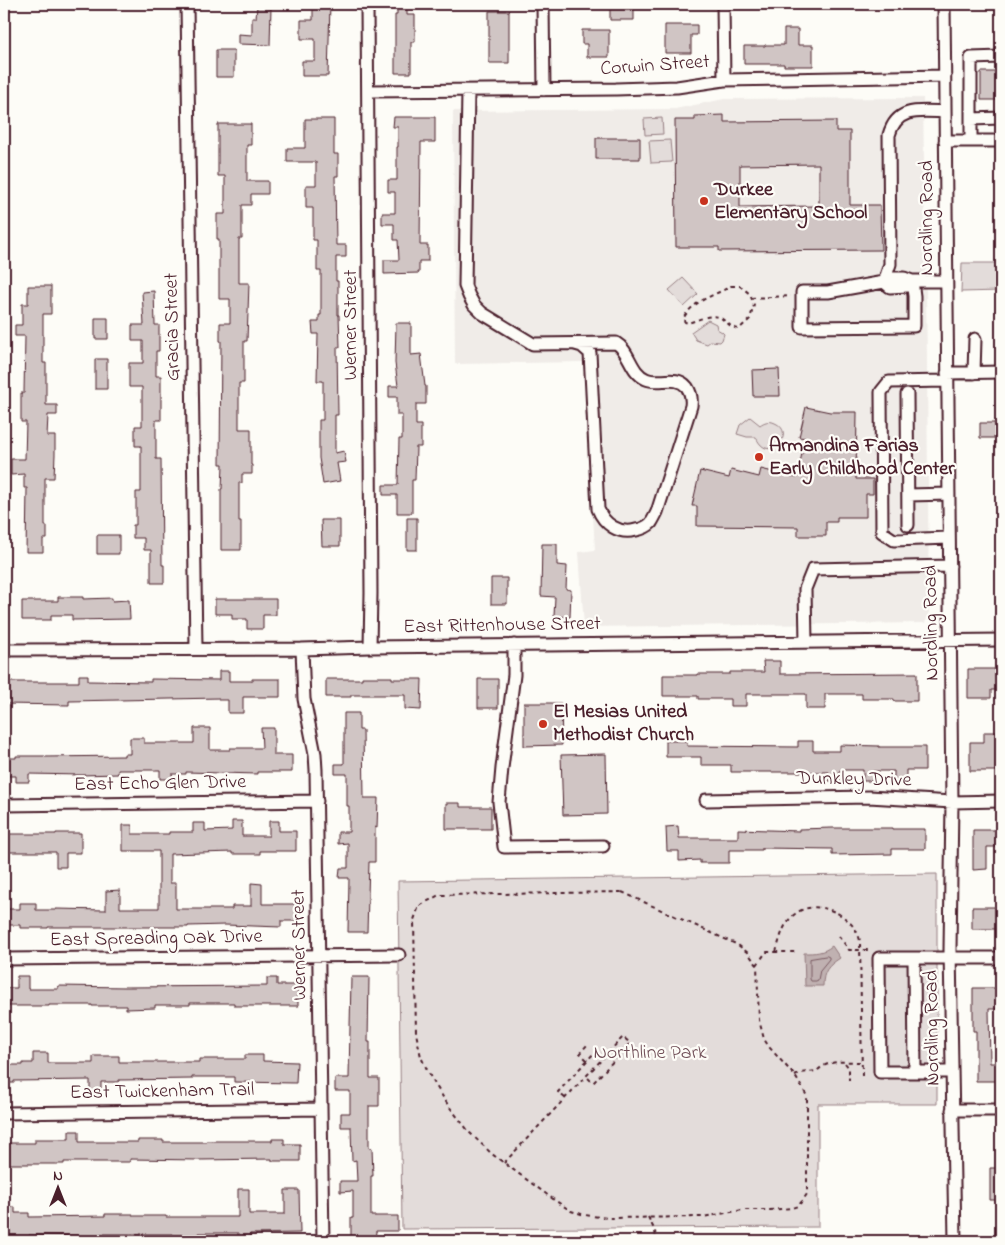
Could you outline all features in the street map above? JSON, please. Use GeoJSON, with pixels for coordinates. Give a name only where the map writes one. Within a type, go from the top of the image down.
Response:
{"type":"FeatureCollection","features":[{"type":"Feature","properties":{"kind":"street","name":"Gracia Street"},"geometry":{"type":"LineString","coordinates":[[187,4],[196,650]]}},
{"type":"Feature","properties":{"kind":"street","name":"Werner Street"},"geometry":{"type":"LineString","coordinates":[[367,4],[370,647]]}},
{"type":"Feature","properties":{"kind":"street"},"geometry":{"type":"LineString","coordinates":[[543,4],[544,90]]}},
{"type":"Feature","properties":{"kind":"street"},"geometry":{"type":"LineString","coordinates":[[723,4],[724,80]]}},
{"type":"Feature","properties":{"kind":"street","name":"Nordling Road"},"geometry":{"type":"LineString","coordinates":[[944,4],[951,640],[952,802],[950,958],[955,1241]]}},
{"type":"Feature","properties":{"kind":"street"},"geometry":{"type":"LineString","coordinates":[[971,141],[971,58],[1001,57]]}},
{"type":"Feature","properties":{"kind":"street","name":"Corwin Street"},"geometry":{"type":"LineString","coordinates":[[368,91],[677,87],[724,80],[945,76]]}},
{"type":"Feature","properties":{"kind":"street"},"geometry":{"type":"LineString","coordinates":[[468,91],[465,286],[468,296],[474,305],[482,313],[533,344],[616,343],[623,348],[641,376],[651,380],[677,380],[686,386],[691,396],[691,406],[657,512],[652,522],[639,530],[617,530],[605,522],[598,508],[590,353],[582,346],[575,344]]}},
{"type":"Feature","properties":{"kind":"street"},"geometry":{"type":"LineString","coordinates":[[884,282],[890,264],[889,135],[891,127],[894,121],[901,115],[910,112],[945,112]]}},
{"type":"Feature","properties":{"kind":"street"},"geometry":{"type":"LineString","coordinates":[[971,119],[1001,118]]}},
{"type":"Feature","properties":{"kind":"street"},"geometry":{"type":"LineString","coordinates":[[945,141],[1001,140]]}},
{"type":"Feature","properties":{"kind":"street"},"geometry":{"type":"LineString","coordinates":[[912,281],[914,326],[802,327],[802,292],[828,292],[884,282],[890,287],[907,286],[912,281],[946,281]]}},
{"type":"Feature","properties":{"kind":"street"},"geometry":{"type":"LineString","coordinates":[[974,373],[975,339]]}},
{"type":"Feature","properties":{"kind":"street"},"geometry":{"type":"LineString","coordinates":[[950,538],[894,540],[882,532],[881,392],[888,382],[1001,372]]}},
{"type":"Feature","properties":{"kind":"street"},"geometry":{"type":"LineString","coordinates":[[907,394],[908,525]]}},
{"type":"Feature","properties":{"kind":"street"},"geometry":{"type":"LineString","coordinates":[[908,495],[949,494]]}},
{"type":"Feature","properties":{"kind":"street"},"geometry":{"type":"LineString","coordinates":[[806,642],[805,589],[813,569],[950,566]]}},
{"type":"Feature","properties":{"kind":"street","name":"East Rittenhouse Street"},"geometry":{"type":"LineString","coordinates":[[4,650],[302,649],[1001,640]]}},
{"type":"Feature","properties":{"kind":"street"},"geometry":{"type":"LineString","coordinates":[[514,645],[514,675],[502,768],[500,802],[504,847],[603,846]]}},
{"type":"Feature","properties":{"kind":"street","name":"Werner Street"},"geometry":{"type":"LineString","coordinates":[[302,649],[304,699],[314,754],[317,801],[322,1241]]}},
{"type":"Feature","properties":{"kind":"street","name":"Dunkley Drive"},"geometry":{"type":"LineString","coordinates":[[706,800],[869,797],[952,802],[1001,801]]}},
{"type":"Feature","properties":{"kind":"street","name":"East Echo Glen Drive"},"geometry":{"type":"LineString","coordinates":[[4,805],[317,801]]}},
{"type":"Feature","properties":{"kind":"street","name":"East Spreading Oak Drive"},"geometry":{"type":"LineString","coordinates":[[4,959],[399,954]]}},
{"type":"Feature","properties":{"kind":"street"},"geometry":{"type":"LineString","coordinates":[[952,1072],[880,1072],[879,958],[1001,958]]}},
{"type":"Feature","properties":{"kind":"street"},"geometry":{"type":"LineString","coordinates":[[914,958],[915,1072]]}},
{"type":"Feature","properties":{"kind":"street","name":"East Twickenham Trail"},"geometry":{"type":"LineString","coordinates":[[4,1112],[321,1109]]}},
{"type":"Feature","properties":{"kind":"street"},"geometry":{"type":"LineString","coordinates":[[952,1110],[1001,1110]]}},
{"type":"Feature","properties":{"kind":"path"},"geometry":{"type":"LineString","coordinates":[[731,286],[740,286],[750,294],[751,298],[754,305],[750,319],[739,329],[733,328],[719,316],[711,316],[688,323],[683,319],[694,305],[710,295],[731,286]]}},
{"type":"Feature","properties":{"kind":"path"},"geometry":{"type":"LineString","coordinates":[[751,298],[802,296]]}},
{"type":"Feature","properties":{"kind":"path"},"geometry":{"type":"LineString","coordinates":[[622,892],[738,945],[748,953],[758,972],[760,1020],[764,1040],[795,1076],[807,1096],[807,1194],[798,1206],[770,1210],[742,1210],[703,1217],[608,1218],[571,1211],[553,1200],[492,1154],[470,1133],[444,1099],[431,1078],[421,1057],[416,1033],[414,920],[419,906],[439,895],[622,892]]}},
{"type":"Feature","properties":{"kind":"path"},"geometry":{"type":"LineString","coordinates":[[776,952],[784,927],[800,911],[824,908],[845,918],[857,931],[860,941],[862,1077]]}},
{"type":"Feature","properties":{"kind":"path"},"geometry":{"type":"LineString","coordinates":[[839,936],[849,950],[860,950]]}},
{"type":"Feature","properties":{"kind":"path"},"geometry":{"type":"LineString","coordinates":[[756,966],[766,952],[797,952]]}},
{"type":"Feature","properties":{"kind":"path"},"geometry":{"type":"LineString","coordinates":[[504,1163],[623,1036],[630,1043],[593,1082],[586,1076]]}},
{"type":"Feature","properties":{"kind":"path"},"geometry":{"type":"LineString","coordinates":[[587,1060],[580,1053],[588,1044]]}},
{"type":"Feature","properties":{"kind":"path"},"geometry":{"type":"LineString","coordinates":[[565,1098],[558,1092],[587,1060],[595,1052],[602,1058]]}},
{"type":"Feature","properties":{"kind":"path"},"geometry":{"type":"LineString","coordinates":[[795,1076],[801,1073],[817,1071],[830,1062],[862,1062]]}},
{"type":"Feature","properties":{"kind":"path"},"geometry":{"type":"LineString","coordinates":[[844,1062],[849,1068],[849,1080]]}},
{"type":"Feature","properties":{"kind":"path"},"geometry":{"type":"LineString","coordinates":[[648,1217],[655,1231],[656,1238],[653,1241]]}},
{"type":"Feature","properties":{"kind":"shaded area"},"geometry":{"type":"Polygon","coordinates":[[[923,98],[929,614],[925,623],[584,627],[579,552],[595,550],[584,362],[455,364],[453,111],[675,109],[724,99],[923,98]]]}},
{"type":"Feature","properties":{"kind":"green space"},"geometry":{"type":"Polygon","coordinates":[[[662,118],[663,134],[645,135],[644,119],[662,118]]]}},
{"type":"Feature","properties":{"kind":"green space"},"geometry":{"type":"Polygon","coordinates":[[[670,140],[672,162],[651,163],[649,141],[670,140]]]}},
{"type":"Feature","properties":{"kind":"green space"},"geometry":{"type":"Polygon","coordinates":[[[962,263],[1001,263],[1001,291],[961,292],[962,263]]]}},
{"type":"Feature","properties":{"kind":"green space"},"geometry":{"type":"Polygon","coordinates":[[[683,278],[698,294],[684,307],[669,290],[683,278]]]}},
{"type":"Feature","properties":{"kind":"green space"},"geometry":{"type":"Polygon","coordinates":[[[708,320],[716,324],[717,329],[724,334],[720,342],[711,341],[707,344],[696,340],[691,332],[708,320]]]}},
{"type":"Feature","properties":{"kind":"green space"},"geometry":{"type":"Polygon","coordinates":[[[750,417],[760,425],[765,422],[771,422],[781,428],[783,433],[779,445],[767,448],[761,445],[756,437],[737,434],[740,425],[750,417]]]}},
{"type":"Feature","properties":{"kind":"green space","name":"Northline Park"},"geometry":{"type":"Polygon","coordinates":[[[937,874],[937,1104],[818,1104],[818,1227],[402,1229],[398,881],[937,874]]]}},
{"type":"Feature","properties":{"kind":"water"},"geometry":{"type":"Polygon","coordinates":[[[832,946],[840,958],[827,969],[823,986],[805,986],[804,953],[815,953],[832,946]]]}},
{"type":"Feature","properties":{"kind":"building"},"geometry":{"type":"Polygon","coordinates":[[[313,4],[330,4],[328,76],[302,76],[302,61],[315,61],[315,39],[301,39],[301,20],[313,20],[313,4]]]}},
{"type":"Feature","properties":{"kind":"building"},"geometry":{"type":"Polygon","coordinates":[[[397,4],[407,4],[407,15],[415,15],[415,42],[411,42],[411,73],[395,73],[395,15],[397,15],[397,4]]]}},
{"type":"Feature","properties":{"kind":"building"},"geometry":{"type":"Polygon","coordinates":[[[257,6],[271,7],[270,45],[238,44],[238,34],[252,35],[252,18],[256,18],[257,6]]]}},
{"type":"Feature","properties":{"kind":"building"},"geometry":{"type":"Polygon","coordinates":[[[610,7],[634,7],[634,20],[610,20],[610,7]]]}},
{"type":"Feature","properties":{"kind":"building"},"geometry":{"type":"Polygon","coordinates":[[[489,11],[509,11],[509,63],[489,63],[489,11]]]}},
{"type":"Feature","properties":{"kind":"building"},"geometry":{"type":"Polygon","coordinates":[[[665,25],[697,25],[697,35],[691,35],[691,53],[665,53],[665,25]]]}},
{"type":"Feature","properties":{"kind":"building"},"geometry":{"type":"Polygon","coordinates":[[[784,29],[798,29],[798,45],[813,45],[813,66],[744,64],[744,46],[784,45],[784,29]]]}},
{"type":"Feature","properties":{"kind":"building"},"geometry":{"type":"Polygon","coordinates":[[[582,30],[609,30],[609,57],[587,57],[587,44],[582,44],[582,30]]]}},
{"type":"Feature","properties":{"kind":"building"},"geometry":{"type":"Polygon","coordinates":[[[216,50],[234,50],[234,77],[216,77],[216,50]]]}},
{"type":"Feature","properties":{"kind":"building"},"geometry":{"type":"Polygon","coordinates":[[[981,72],[1001,72],[1001,100],[981,100],[981,72]]]}},
{"type":"Feature","properties":{"kind":"building"},"geometry":{"type":"Polygon","coordinates":[[[724,115],[724,122],[836,121],[836,131],[850,131],[850,205],[880,205],[881,250],[719,251],[719,247],[676,247],[675,120],[695,120],[695,116],[724,115]],[[819,164],[740,165],[740,207],[819,206],[819,164]]]}},
{"type":"Feature","properties":{"kind":"building"},"geometry":{"type":"Polygon","coordinates":[[[394,117],[435,117],[435,142],[421,142],[420,245],[428,245],[428,261],[419,261],[419,273],[384,274],[384,260],[399,260],[398,240],[394,240],[394,224],[382,224],[382,213],[395,213],[395,192],[388,192],[388,180],[397,180],[398,127],[393,127],[394,117]]]}},
{"type":"Feature","properties":{"kind":"building"},"geometry":{"type":"Polygon","coordinates":[[[305,119],[334,119],[334,154],[338,154],[338,176],[335,176],[336,245],[346,245],[346,257],[336,257],[340,347],[337,347],[338,415],[335,415],[335,453],[344,451],[346,462],[337,463],[340,481],[323,484],[319,458],[319,420],[323,420],[323,381],[317,381],[318,334],[313,334],[312,322],[319,322],[319,315],[321,315],[321,271],[317,271],[317,240],[313,240],[313,208],[306,208],[306,185],[316,185],[316,162],[287,162],[287,148],[305,148],[305,119]]]}},
{"type":"Feature","properties":{"kind":"building"},"geometry":{"type":"Polygon","coordinates":[[[218,124],[251,124],[251,145],[247,145],[247,181],[268,181],[268,194],[251,194],[251,205],[242,205],[242,239],[239,239],[239,283],[249,283],[247,341],[244,341],[244,383],[239,383],[239,429],[251,429],[252,465],[252,474],[242,474],[242,483],[239,483],[241,550],[221,550],[223,464],[220,464],[220,323],[230,323],[230,299],[219,299],[217,214],[225,214],[225,176],[218,176],[218,124]]]}},
{"type":"Feature","properties":{"kind":"building"},"geometry":{"type":"Polygon","coordinates":[[[596,138],[640,138],[640,159],[596,159],[596,138]]]}},
{"type":"Feature","properties":{"kind":"building"},"geometry":{"type":"Polygon","coordinates":[[[28,286],[51,286],[51,314],[43,314],[43,363],[46,363],[46,405],[57,405],[57,415],[48,415],[47,436],[55,436],[55,454],[54,478],[45,478],[45,526],[47,526],[47,539],[43,539],[43,552],[26,552],[27,488],[24,488],[24,474],[11,475],[11,459],[25,459],[26,422],[21,422],[21,393],[24,393],[25,336],[15,336],[15,325],[22,325],[22,304],[28,304],[28,286]]]}},
{"type":"Feature","properties":{"kind":"building"},"geometry":{"type":"Polygon","coordinates":[[[154,291],[155,325],[159,325],[159,351],[156,351],[156,376],[161,376],[161,420],[156,420],[156,459],[161,459],[162,565],[164,565],[164,583],[151,583],[151,550],[144,550],[144,538],[133,538],[133,525],[136,525],[136,492],[141,492],[141,446],[135,446],[135,426],[142,426],[142,387],[129,387],[129,363],[143,363],[143,341],[132,341],[132,325],[144,325],[142,292],[154,291]]]}},
{"type":"Feature","properties":{"kind":"building"},"geometry":{"type":"Polygon","coordinates":[[[95,318],[108,318],[108,339],[95,339],[95,318]]]}},
{"type":"Feature","properties":{"kind":"building"},"geometry":{"type":"Polygon","coordinates":[[[396,323],[411,323],[411,355],[421,354],[426,386],[426,404],[416,404],[416,425],[421,425],[421,447],[416,447],[415,480],[412,480],[412,513],[397,513],[397,495],[383,495],[383,485],[398,485],[399,439],[402,439],[402,415],[397,415],[397,397],[389,397],[389,386],[398,386],[395,363],[396,323]]]}},
{"type":"Feature","properties":{"kind":"building"},"geometry":{"type":"Polygon","coordinates":[[[95,359],[107,359],[107,389],[95,389],[95,359]]]}},
{"type":"Feature","properties":{"kind":"building"},"geometry":{"type":"Polygon","coordinates":[[[779,369],[780,396],[753,396],[752,370],[779,369]]]}},
{"type":"Feature","properties":{"kind":"building"},"geometry":{"type":"Polygon","coordinates":[[[806,407],[830,412],[857,412],[856,479],[873,479],[873,494],[866,494],[866,517],[837,517],[837,522],[826,522],[826,536],[798,536],[798,527],[697,526],[697,506],[692,506],[700,471],[729,478],[731,470],[759,477],[761,469],[797,478],[805,438],[799,437],[806,407]]]}},
{"type":"Feature","properties":{"kind":"building"},"geometry":{"type":"Polygon","coordinates":[[[980,423],[1001,423],[1001,438],[980,438],[980,423]]]}},
{"type":"Feature","properties":{"kind":"building"},"geometry":{"type":"Polygon","coordinates":[[[407,518],[417,518],[417,550],[407,550],[407,518]]]}},
{"type":"Feature","properties":{"kind":"building"},"geometry":{"type":"Polygon","coordinates":[[[321,520],[340,520],[340,546],[322,546],[321,520]]]}},
{"type":"Feature","properties":{"kind":"building"},"geometry":{"type":"Polygon","coordinates":[[[97,535],[119,535],[119,554],[97,554],[97,535]]]}},
{"type":"Feature","properties":{"kind":"building"},"geometry":{"type":"Polygon","coordinates":[[[542,544],[557,544],[557,565],[567,566],[566,589],[571,590],[570,617],[554,616],[555,597],[541,596],[542,544]]]}},
{"type":"Feature","properties":{"kind":"building"},"geometry":{"type":"Polygon","coordinates":[[[491,578],[507,578],[507,604],[491,604],[491,578]]]}},
{"type":"Feature","properties":{"kind":"building"},"geometry":{"type":"Polygon","coordinates":[[[58,597],[83,597],[83,599],[112,598],[112,601],[129,600],[130,619],[72,620],[72,615],[51,615],[51,620],[22,620],[22,601],[58,601],[58,597]]]}},
{"type":"Feature","properties":{"kind":"building"},"geometry":{"type":"Polygon","coordinates":[[[215,599],[276,599],[276,615],[263,615],[263,629],[247,629],[247,619],[232,619],[232,614],[215,614],[215,599]]]}},
{"type":"Feature","properties":{"kind":"building"},"geometry":{"type":"Polygon","coordinates":[[[763,661],[780,661],[780,674],[917,673],[917,701],[862,699],[862,694],[825,694],[825,709],[806,709],[806,694],[746,694],[746,706],[730,706],[730,699],[698,699],[698,696],[663,696],[663,675],[764,672],[763,661]]]}},
{"type":"Feature","properties":{"kind":"building"},"geometry":{"type":"Polygon","coordinates":[[[968,669],[1001,669],[1001,690],[991,690],[991,698],[968,698],[968,669]]]}},
{"type":"Feature","properties":{"kind":"building"},"geometry":{"type":"Polygon","coordinates":[[[219,671],[229,671],[229,681],[280,679],[280,697],[243,697],[243,713],[228,713],[228,700],[219,700],[219,698],[69,701],[69,705],[4,704],[4,682],[79,682],[79,675],[88,675],[88,681],[151,682],[151,679],[219,680],[219,671]]]}},
{"type":"Feature","properties":{"kind":"building"},"geometry":{"type":"Polygon","coordinates":[[[362,677],[422,679],[421,710],[405,709],[405,695],[326,697],[326,679],[362,679],[362,677]]]}},
{"type":"Feature","properties":{"kind":"building"},"geometry":{"type":"Polygon","coordinates":[[[478,679],[498,679],[498,708],[478,708],[478,679]]]}},
{"type":"Feature","properties":{"kind":"building","name":"El Mesias United Methodist Church"},"geometry":{"type":"Polygon","coordinates":[[[524,703],[561,703],[562,745],[524,746],[524,703]]]}},
{"type":"Feature","properties":{"kind":"building"},"geometry":{"type":"Polygon","coordinates":[[[344,713],[359,713],[359,730],[363,730],[364,798],[378,798],[377,828],[375,827],[375,862],[369,862],[367,932],[348,932],[349,878],[339,878],[340,868],[348,868],[348,843],[338,844],[338,832],[349,832],[347,774],[335,774],[335,764],[344,764],[344,713]]]}},
{"type":"Feature","properties":{"kind":"building"},"geometry":{"type":"Polygon","coordinates":[[[194,728],[210,728],[210,750],[230,750],[230,748],[262,748],[261,728],[274,728],[274,755],[292,755],[292,772],[257,772],[257,774],[186,772],[186,774],[172,774],[172,779],[160,779],[160,770],[118,770],[118,774],[29,774],[29,782],[16,782],[16,776],[4,776],[4,758],[16,758],[16,756],[124,756],[124,754],[130,754],[130,738],[144,738],[144,743],[194,743],[194,728]]]}},
{"type":"Feature","properties":{"kind":"building"},"geometry":{"type":"Polygon","coordinates":[[[984,732],[997,732],[997,771],[970,771],[970,742],[984,742],[984,732]]]}},
{"type":"Feature","properties":{"kind":"building"},"geometry":{"type":"Polygon","coordinates":[[[666,741],[687,741],[687,746],[798,747],[798,741],[813,741],[813,751],[840,751],[840,745],[925,747],[925,770],[906,770],[906,781],[894,781],[894,771],[873,771],[873,781],[863,781],[863,770],[840,770],[840,781],[829,781],[829,772],[731,772],[731,765],[701,765],[701,757],[666,757],[666,741]]]}},
{"type":"Feature","properties":{"kind":"building"},"geometry":{"type":"Polygon","coordinates":[[[606,754],[607,814],[563,815],[561,755],[606,754]]]}},
{"type":"Feature","properties":{"kind":"building"},"geometry":{"type":"Polygon","coordinates":[[[446,803],[460,803],[460,807],[491,807],[491,829],[446,829],[446,803]]]}},
{"type":"Feature","properties":{"kind":"building"},"geometry":{"type":"Polygon","coordinates":[[[232,821],[242,821],[242,836],[269,836],[269,821],[279,821],[279,831],[296,831],[296,851],[260,851],[260,854],[232,854],[232,852],[170,854],[170,883],[176,883],[176,909],[232,909],[232,906],[251,906],[251,883],[262,884],[262,904],[297,904],[297,921],[281,921],[281,927],[225,925],[20,928],[20,925],[4,925],[4,909],[20,909],[20,903],[36,903],[36,910],[106,910],[106,891],[120,890],[120,908],[159,908],[159,851],[123,851],[123,825],[132,825],[132,834],[169,834],[169,832],[193,832],[193,823],[205,823],[205,831],[232,830],[232,821]]]}},
{"type":"Feature","properties":{"kind":"building"},"geometry":{"type":"Polygon","coordinates":[[[678,826],[679,838],[738,838],[738,829],[799,831],[799,829],[832,828],[925,829],[925,849],[892,849],[892,854],[832,855],[832,849],[762,848],[762,850],[729,850],[729,863],[700,863],[700,860],[679,861],[679,851],[667,851],[666,827],[678,826]]]}},
{"type":"Feature","properties":{"kind":"building"},"geometry":{"type":"Polygon","coordinates":[[[973,830],[998,830],[998,847],[987,847],[987,869],[973,870],[973,830]]]}},
{"type":"Feature","properties":{"kind":"building"},"geometry":{"type":"Polygon","coordinates":[[[81,833],[81,853],[66,853],[66,867],[56,867],[56,852],[4,852],[4,834],[81,833]]]}},
{"type":"Feature","properties":{"kind":"building"},"geometry":{"type":"Polygon","coordinates":[[[972,907],[998,907],[998,929],[972,929],[972,907]]]}},
{"type":"Feature","properties":{"kind":"building"},"geometry":{"type":"Polygon","coordinates":[[[17,976],[28,976],[28,989],[58,989],[58,986],[267,986],[267,978],[277,978],[277,985],[298,985],[298,1006],[234,1006],[234,1003],[190,1003],[190,1005],[155,1005],[155,1008],[126,1009],[126,1006],[92,1005],[4,1006],[4,988],[17,988],[17,976]]]}},
{"type":"Feature","properties":{"kind":"building"},"geometry":{"type":"Polygon","coordinates":[[[351,977],[369,977],[368,1042],[370,1042],[370,1078],[379,1078],[379,1106],[369,1106],[369,1148],[372,1148],[373,1176],[371,1176],[371,1216],[398,1216],[398,1231],[376,1231],[375,1241],[351,1241],[353,1191],[340,1192],[340,1181],[357,1181],[356,1160],[352,1161],[351,1127],[341,1127],[341,1113],[350,1113],[350,1091],[335,1091],[335,1078],[349,1078],[351,977]]]}},
{"type":"Feature","properties":{"kind":"building"},"geometry":{"type":"Polygon","coordinates":[[[973,988],[997,988],[997,1009],[989,1009],[990,1063],[1001,1063],[1001,1081],[976,1081],[976,1031],[973,1031],[973,988]]]}},
{"type":"Feature","properties":{"kind":"building"},"geometry":{"type":"Polygon","coordinates":[[[33,1053],[48,1053],[48,1063],[93,1063],[93,1056],[119,1056],[119,1062],[199,1062],[199,1059],[245,1059],[245,1055],[263,1055],[263,1061],[297,1062],[296,1083],[234,1082],[234,1077],[119,1080],[119,1082],[101,1082],[101,1094],[90,1094],[90,1080],[14,1081],[14,1083],[4,1083],[4,1065],[33,1063],[33,1053]]]}},
{"type":"Feature","properties":{"kind":"building"},"geometry":{"type":"Polygon","coordinates":[[[69,1131],[79,1131],[79,1142],[163,1140],[163,1142],[206,1142],[272,1141],[272,1139],[284,1139],[284,1144],[300,1144],[300,1161],[272,1161],[272,1159],[130,1159],[130,1162],[4,1164],[4,1143],[35,1143],[35,1139],[69,1139],[69,1131]]]}},
{"type":"Feature","properties":{"kind":"building"},"geometry":{"type":"Polygon","coordinates":[[[990,1168],[1001,1168],[1001,1200],[990,1200],[990,1168]]]}},
{"type":"Feature","properties":{"kind":"building"},"geometry":{"type":"Polygon","coordinates":[[[238,1189],[249,1189],[249,1214],[285,1214],[285,1190],[299,1190],[300,1233],[250,1234],[250,1241],[238,1241],[238,1233],[199,1233],[199,1235],[100,1234],[100,1236],[29,1235],[29,1238],[4,1238],[4,1207],[15,1207],[15,1213],[29,1213],[29,1217],[133,1214],[133,1216],[166,1217],[238,1217],[238,1189]]]}},
{"type":"Feature","properties":{"kind":"place","name":"Durkee Elementary School"},"geometry":{"type":"Point","coordinates":[704,201]}},
{"type":"Feature","properties":{"kind":"place","name":"Armandina Farias Early Childhood Center"},"geometry":{"type":"Point","coordinates":[759,457]}},
{"type":"Feature","properties":{"kind":"place","name":"El Mesias United Methodist Church"},"geometry":{"type":"Point","coordinates":[543,724]}}]}
